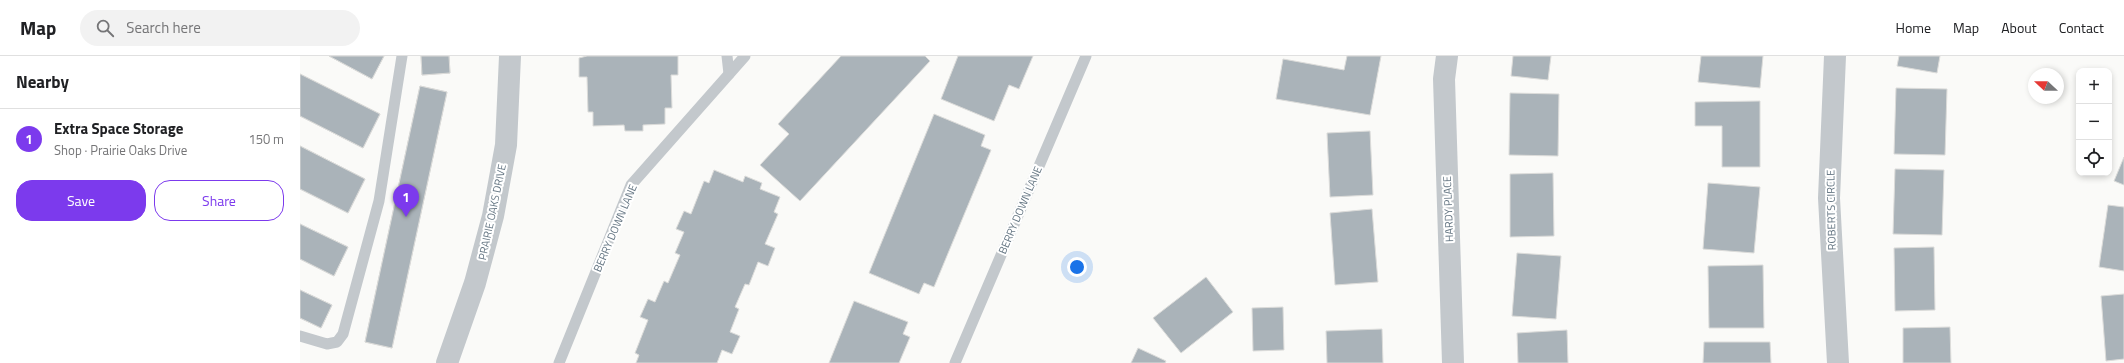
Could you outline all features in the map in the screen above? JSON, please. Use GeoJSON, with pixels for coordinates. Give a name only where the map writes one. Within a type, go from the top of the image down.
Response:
{"type":"FeatureCollection","features":[{"type":"Feature","properties":{"kind":"street","name":"PRAIRIE OAKS DRIVE"},"geometry":{"type":"LineString","coordinates":[[447,363],[475,284],[493,216],[506,145],[510,56]]}},
{"type":"Feature","properties":{"kind":"street","name":"HARDY PLACE"},"geometry":{"type":"LineString","coordinates":[[1446,56],[1444,79],[1453,363]]}},
{"type":"Feature","properties":{"kind":"street","name":"ROBERTS CIRCLE"},"geometry":{"type":"LineString","coordinates":[[1835,56],[1829,198],[1838,363]]}},
{"type":"Feature","properties":{"kind":"lane"},"geometry":{"type":"LineString","coordinates":[[300,336],[327,344],[336,342],[343,334],[379,201],[402,56]]}},
{"type":"Feature","properties":{"kind":"lane"},"geometry":{"type":"LineString","coordinates":[[727,56],[729,74]]}},
{"type":"Feature","properties":{"kind":"lane","name":"BERRY DOWN LANE"},"geometry":{"type":"LineString","coordinates":[[559,363],[631,185],[745,56]]}},
{"type":"Feature","properties":{"kind":"lane","name":"BERRY DOWN LANE"},"geometry":{"type":"LineString","coordinates":[[955,363],[1086,56]]}},
{"type":"Feature","properties":{"kind":"building"},"geometry":{"type":"Polygon","coordinates":[[[329,56],[384,56],[372,79],[329,56]]]}},
{"type":"Feature","properties":{"kind":"building"},"geometry":{"type":"Polygon","coordinates":[[[329,56],[384,56],[372,79],[329,56]]]}},
{"type":"Feature","properties":{"kind":"building"},"geometry":{"type":"Polygon","coordinates":[[[421,56],[449,56],[450,73],[422,75],[421,56]]]}},
{"type":"Feature","properties":{"kind":"building"},"geometry":{"type":"Polygon","coordinates":[[[421,56],[449,56],[450,73],[422,75],[421,56]]]}},
{"type":"Feature","properties":{"kind":"building"},"geometry":{"type":"Polygon","coordinates":[[[587,56],[678,56],[678,75],[671,75],[672,108],[665,108],[665,124],[643,125],[643,131],[625,131],[624,125],[593,126],[593,112],[588,112],[587,77],[579,77],[579,58],[587,56]]]}},
{"type":"Feature","properties":{"kind":"building"},"geometry":{"type":"Polygon","coordinates":[[[841,56],[925,56],[930,61],[800,201],[760,165],[789,134],[778,124],[841,56]]]}},
{"type":"Feature","properties":{"kind":"building"},"geometry":{"type":"Polygon","coordinates":[[[958,56],[1033,56],[1019,89],[1009,85],[994,121],[941,99],[958,56]]]}},
{"type":"Feature","properties":{"kind":"building"},"geometry":{"type":"Polygon","coordinates":[[[1347,56],[1381,56],[1370,115],[1276,99],[1283,59],[1344,70],[1347,56]]]}},
{"type":"Feature","properties":{"kind":"building"},"geometry":{"type":"Polygon","coordinates":[[[1513,56],[1551,56],[1548,80],[1511,76],[1513,56]]]}},
{"type":"Feature","properties":{"kind":"building"},"geometry":{"type":"Polygon","coordinates":[[[1701,56],[1763,56],[1760,88],[1698,82],[1701,56]]]}},
{"type":"Feature","properties":{"kind":"building"},"geometry":{"type":"Polygon","coordinates":[[[1899,56],[1940,56],[1937,73],[1897,66],[1899,56]]]}},
{"type":"Feature","properties":{"kind":"building"},"geometry":{"type":"Polygon","coordinates":[[[300,74],[380,114],[363,148],[300,116],[300,74]]]}},
{"type":"Feature","properties":{"kind":"building"},"geometry":{"type":"Polygon","coordinates":[[[300,74],[380,114],[363,148],[300,116],[300,74]]]}},
{"type":"Feature","properties":{"kind":"building"},"geometry":{"type":"Polygon","coordinates":[[[420,86],[447,92],[392,348],[365,342],[420,86]]]}},
{"type":"Feature","properties":{"kind":"building"},"geometry":{"type":"Polygon","coordinates":[[[420,86],[447,92],[392,348],[365,342],[420,86]]]}},
{"type":"Feature","properties":{"kind":"building"},"geometry":{"type":"Polygon","coordinates":[[[1896,88],[1947,89],[1945,155],[1894,154],[1896,88]]]}},
{"type":"Feature","properties":{"kind":"building"},"geometry":{"type":"Polygon","coordinates":[[[1510,93],[1559,94],[1558,156],[1509,155],[1510,93]]]}},
{"type":"Feature","properties":{"kind":"building"},"geometry":{"type":"Polygon","coordinates":[[[1760,101],[1760,167],[1722,167],[1722,126],[1695,126],[1695,102],[1760,101]]]}},
{"type":"Feature","properties":{"kind":"building"},"geometry":{"type":"Polygon","coordinates":[[[934,114],[985,135],[981,146],[991,150],[934,287],[924,283],[919,294],[869,273],[934,114]]]}},
{"type":"Feature","properties":{"kind":"building"},"geometry":{"type":"Polygon","coordinates":[[[1370,131],[1373,195],[1330,197],[1327,133],[1370,131]]]}},
{"type":"Feature","properties":{"kind":"building"},"geometry":{"type":"Polygon","coordinates":[[[300,146],[365,179],[348,213],[300,189],[300,146]]]}},
{"type":"Feature","properties":{"kind":"building"},"geometry":{"type":"Polygon","coordinates":[[[300,146],[365,179],[348,213],[300,189],[300,146]]]}},
{"type":"Feature","properties":{"kind":"building"},"geometry":{"type":"Polygon","coordinates":[[[2124,157],[2124,185],[2114,181],[2124,157]]]}},
{"type":"Feature","properties":{"kind":"building"},"geometry":{"type":"Polygon","coordinates":[[[1895,169],[1944,170],[1942,235],[1893,234],[1895,169]]]}},
{"type":"Feature","properties":{"kind":"building"},"geometry":{"type":"Polygon","coordinates":[[[714,170],[743,182],[745,176],[762,183],[760,189],[780,197],[774,212],[778,214],[765,244],[775,248],[768,266],[758,262],[749,285],[745,284],[735,307],[739,309],[730,332],[740,336],[732,354],[722,350],[717,363],[636,363],[639,355],[635,353],[648,320],[640,317],[648,299],[655,302],[664,281],[668,283],[680,255],[675,253],[684,232],[676,229],[684,211],[691,214],[704,181],[709,183],[714,170]]]}},
{"type":"Feature","properties":{"kind":"building"},"geometry":{"type":"Polygon","coordinates":[[[1553,173],[1554,236],[1510,237],[1510,174],[1553,173]]]}},
{"type":"Feature","properties":{"kind":"building"},"geometry":{"type":"Polygon","coordinates":[[[1708,183],[1760,187],[1754,253],[1703,249],[1708,183]]]}},
{"type":"Feature","properties":{"kind":"building"},"geometry":{"type":"Polygon","coordinates":[[[2108,205],[2124,207],[2124,271],[2099,267],[2108,205]]]}},
{"type":"Feature","properties":{"kind":"building"},"geometry":{"type":"Polygon","coordinates":[[[1372,209],[1378,282],[1335,285],[1330,213],[1372,209]]]}},
{"type":"Feature","properties":{"kind":"building"},"geometry":{"type":"Polygon","coordinates":[[[300,224],[348,247],[334,276],[300,259],[300,224]]]}},
{"type":"Feature","properties":{"kind":"building"},"geometry":{"type":"Polygon","coordinates":[[[300,224],[348,247],[334,276],[300,259],[300,224]]]}},
{"type":"Feature","properties":{"kind":"building"},"geometry":{"type":"Polygon","coordinates":[[[1934,247],[1935,310],[1895,311],[1894,248],[1934,247]]]}},
{"type":"Feature","properties":{"kind":"building"},"geometry":{"type":"Polygon","coordinates":[[[1517,253],[1561,256],[1556,319],[1512,316],[1517,253]]]}},
{"type":"Feature","properties":{"kind":"building"},"geometry":{"type":"Polygon","coordinates":[[[1763,265],[1764,328],[1709,328],[1708,266],[1763,265]]]}},
{"type":"Feature","properties":{"kind":"building"},"geometry":{"type":"Polygon","coordinates":[[[1206,277],[1233,312],[1181,353],[1153,318],[1206,277]]]}},
{"type":"Feature","properties":{"kind":"building"},"geometry":{"type":"Polygon","coordinates":[[[300,290],[332,305],[321,328],[300,318],[300,290]]]}},
{"type":"Feature","properties":{"kind":"building"},"geometry":{"type":"Polygon","coordinates":[[[300,290],[332,305],[321,328],[300,318],[300,290]]]}},
{"type":"Feature","properties":{"kind":"building"},"geometry":{"type":"Polygon","coordinates":[[[2124,294],[2124,359],[2106,361],[2101,296],[2124,294]]]}},
{"type":"Feature","properties":{"kind":"building"},"geometry":{"type":"Polygon","coordinates":[[[854,301],[908,322],[903,334],[910,337],[899,363],[829,363],[854,301]]]}},
{"type":"Feature","properties":{"kind":"building"},"geometry":{"type":"Polygon","coordinates":[[[1283,307],[1284,350],[1253,351],[1252,308],[1283,307]]]}},
{"type":"Feature","properties":{"kind":"building"},"geometry":{"type":"Polygon","coordinates":[[[1950,327],[1951,363],[1903,363],[1903,328],[1950,327]]]}},
{"type":"Feature","properties":{"kind":"building"},"geometry":{"type":"Polygon","coordinates":[[[1382,329],[1383,363],[1327,363],[1326,331],[1382,329]]]}},
{"type":"Feature","properties":{"kind":"building"},"geometry":{"type":"Polygon","coordinates":[[[1567,330],[1568,363],[1518,363],[1517,333],[1567,330]]]}},
{"type":"Feature","properties":{"kind":"building"},"geometry":{"type":"Polygon","coordinates":[[[1704,342],[1770,342],[1771,363],[1703,363],[1704,342]]]}},
{"type":"Feature","properties":{"kind":"building"},"geometry":{"type":"Polygon","coordinates":[[[1138,348],[1166,361],[1165,363],[1131,363],[1138,348]]]}},
{"type":"Feature","properties":{"kind":"place","name":"Extra Space Storage"},"geometry":{"type":"Point","coordinates":[406,217]}}]}
